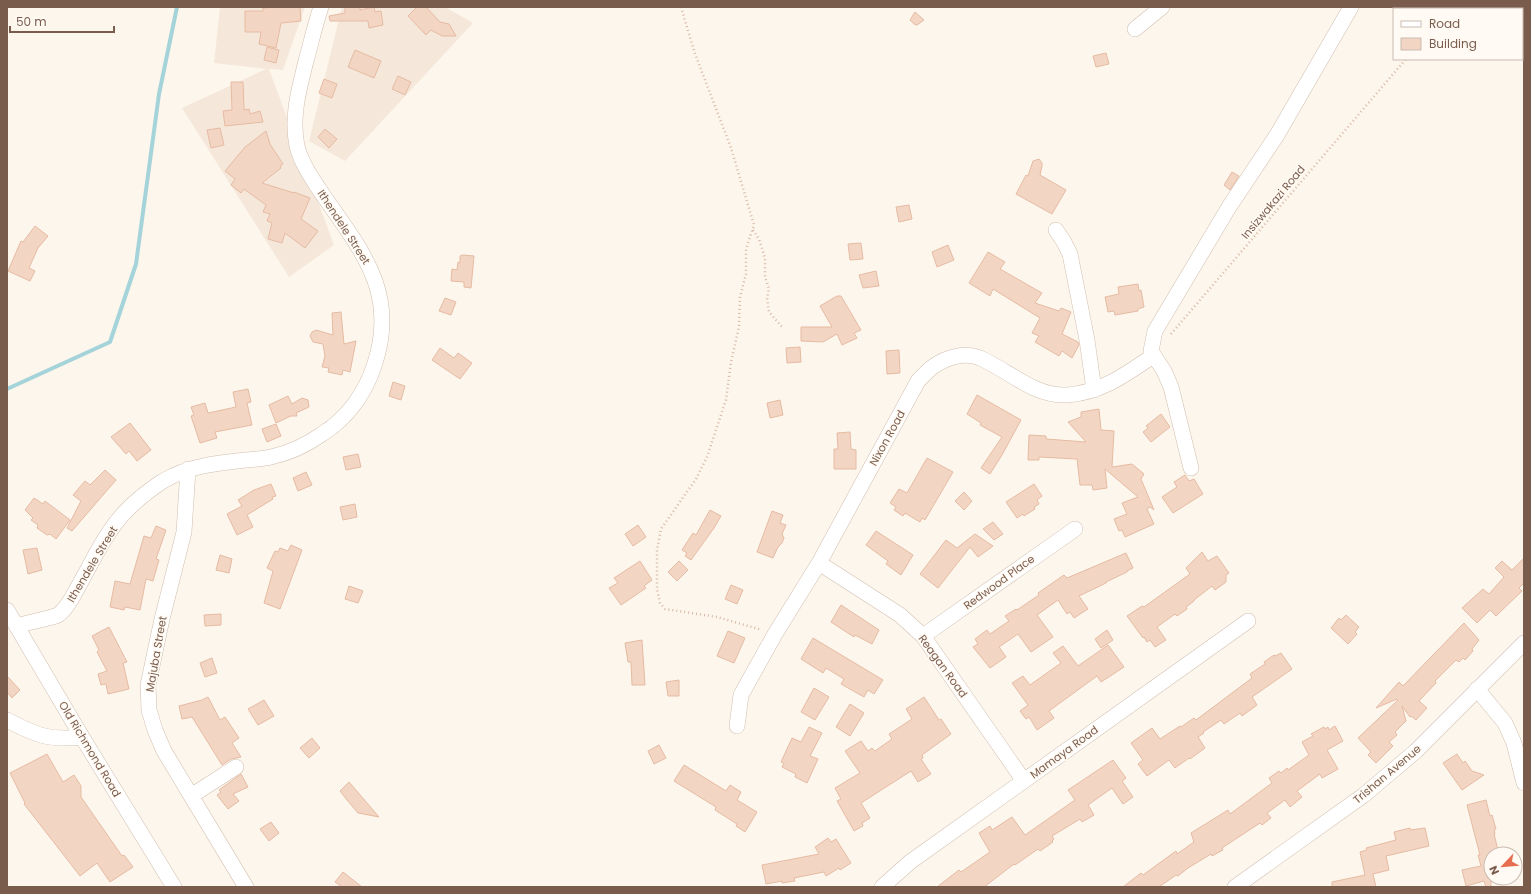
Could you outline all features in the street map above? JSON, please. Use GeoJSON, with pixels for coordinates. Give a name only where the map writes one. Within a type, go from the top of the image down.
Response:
{"type":"FeatureCollection","features":[{"type":"Feature","properties":{"kind":"street","name":"Ithendele Street"},"geometry":{"type":"LineString","coordinates":[[16,626],[58,615],[70,602],[110,530],[137,500],[154,487],[168,478],[188,469],[213,464],[272,457],[296,448],[322,434],[341,419],[360,397],[372,374],[380,349],[383,328],[381,300],[374,273],[311,177],[298,148],[294,125],[297,99],[321,7]]}},
{"type":"Feature","properties":{"kind":"street"},"geometry":{"type":"LineString","coordinates":[[1135,29],[1162,7]]}},
{"type":"Feature","properties":{"kind":"street"},"geometry":{"type":"LineString","coordinates":[[1192,468],[1171,388],[1164,371],[1150,350],[1155,330],[1229,207],[1277,134],[1351,7]]}},
{"type":"Feature","properties":{"kind":"street"},"geometry":{"type":"LineString","coordinates":[[1056,230],[1070,254],[1087,340],[1094,390]]}},
{"type":"Feature","properties":{"kind":"street","name":"Nixon Road"},"geometry":{"type":"LineString","coordinates":[[737,726],[741,695],[775,634],[819,563],[918,381],[933,366],[949,358],[962,355],[979,357],[1027,385],[1047,394],[1068,395],[1094,390],[1114,382],[1153,356]]}},
{"type":"Feature","properties":{"kind":"street","name":"Majuba Street"},"geometry":{"type":"LineString","coordinates":[[188,469],[184,532],[162,619],[148,685],[149,710],[155,730],[164,751],[246,887]]}},
{"type":"Feature","properties":{"kind":"street","name":"Redwood Place"},"geometry":{"type":"LineString","coordinates":[[923,636],[1075,529]]}},
{"type":"Feature","properties":{"kind":"street","name":"Reagan Road"},"geometry":{"type":"LineString","coordinates":[[819,563],[900,615],[923,636],[1024,781]]}},
{"type":"Feature","properties":{"kind":"street","name":"Old Richmond Road"},"geometry":{"type":"LineString","coordinates":[[7,610],[82,737],[174,887]]}},
{"type":"Feature","properties":{"kind":"street","name":"Mamaya Road"},"geometry":{"type":"LineString","coordinates":[[882,887],[910,862],[1248,621]]}},
{"type":"Feature","properties":{"kind":"street","name":"Trishan Avenue"},"geometry":{"type":"LineString","coordinates":[[1235,887],[1364,795],[1416,751],[1524,643]]}},
{"type":"Feature","properties":{"kind":"street"},"geometry":{"type":"LineString","coordinates":[[1477,689],[1505,723],[1514,743],[1524,783]]}},
{"type":"Feature","properties":{"kind":"street"},"geometry":{"type":"LineString","coordinates":[[7,720],[40,736],[64,739],[82,737]]}},
{"type":"Feature","properties":{"kind":"street"},"geometry":{"type":"LineString","coordinates":[[190,796],[236,767]]}},
{"type":"Feature","properties":{"kind":"path"},"geometry":{"type":"LineString","coordinates":[[681,7],[694,51],[731,148],[754,225],[746,249],[746,274],[740,297],[739,327],[731,362],[726,400],[708,456],[696,480],[660,529],[657,550],[657,589],[660,603],[665,609],[717,617],[775,634]]}},
{"type":"Feature","properties":{"kind":"path","name":"Insizwakazi Road"},"geometry":{"type":"LineString","coordinates":[[1168,337],[1405,60]]}},
{"type":"Feature","properties":{"kind":"path"},"geometry":{"type":"LineString","coordinates":[[753,230],[759,239],[765,258],[766,277],[769,289],[767,298],[768,312],[783,328]]}},
{"type":"Feature","properties":{"kind":"shaded area"},"geometry":{"type":"Polygon","coordinates":[[[220,7],[305,7],[283,70],[269,69],[334,245],[289,277],[182,108],[266,69],[214,63],[220,7]]]}},
{"type":"Feature","properties":{"kind":"shaded area"},"geometry":{"type":"Polygon","coordinates":[[[342,7],[445,7],[473,23],[345,161],[309,141],[342,7]]]}},
{"type":"Feature","properties":{"kind":"building"},"geometry":{"type":"Polygon","coordinates":[[[300,7],[301,21],[281,23],[276,48],[259,44],[261,32],[245,32],[245,11],[263,11],[263,8],[300,7]]]}},
{"type":"Feature","properties":{"kind":"building"},"geometry":{"type":"Polygon","coordinates":[[[345,7],[360,7],[360,10],[374,7],[375,12],[381,11],[383,25],[369,28],[368,21],[330,21],[329,16],[345,13],[345,7]]]}},
{"type":"Feature","properties":{"kind":"building"},"geometry":{"type":"Polygon","coordinates":[[[417,7],[426,7],[440,22],[449,24],[456,36],[442,36],[431,30],[426,35],[408,16],[417,7]]]}},
{"type":"Feature","properties":{"kind":"building"},"geometry":{"type":"Polygon","coordinates":[[[915,12],[924,20],[917,25],[910,20],[915,12]]]}},
{"type":"Feature","properties":{"kind":"building"},"geometry":{"type":"Polygon","coordinates":[[[267,47],[279,50],[276,63],[264,60],[267,47]]]}},
{"type":"Feature","properties":{"kind":"building"},"geometry":{"type":"Polygon","coordinates":[[[355,50],[381,61],[374,78],[348,67],[355,50]]]}},
{"type":"Feature","properties":{"kind":"building"},"geometry":{"type":"Polygon","coordinates":[[[1106,53],[1109,64],[1096,67],[1093,56],[1106,53]]]}},
{"type":"Feature","properties":{"kind":"building"},"geometry":{"type":"Polygon","coordinates":[[[398,76],[411,82],[405,95],[392,89],[398,76]]]}},
{"type":"Feature","properties":{"kind":"building"},"geometry":{"type":"Polygon","coordinates":[[[324,79],[337,84],[332,98],[319,93],[324,79]]]}},
{"type":"Feature","properties":{"kind":"building"},"geometry":{"type":"Polygon","coordinates":[[[231,82],[243,82],[244,110],[249,109],[250,114],[260,111],[263,122],[225,126],[223,111],[232,110],[231,82]]]}},
{"type":"Feature","properties":{"kind":"building"},"geometry":{"type":"Polygon","coordinates":[[[220,128],[224,145],[211,148],[207,130],[220,128]]]}},
{"type":"Feature","properties":{"kind":"building"},"geometry":{"type":"Polygon","coordinates":[[[325,129],[337,139],[329,148],[318,137],[325,129]]]}},
{"type":"Feature","properties":{"kind":"building"},"geometry":{"type":"Polygon","coordinates":[[[266,131],[270,144],[283,164],[280,166],[281,168],[262,183],[310,198],[301,219],[318,231],[305,248],[285,233],[282,243],[268,239],[272,223],[267,221],[270,214],[263,212],[266,205],[244,189],[241,193],[231,185],[235,179],[225,171],[245,147],[266,131]]]}},
{"type":"Feature","properties":{"kind":"building"},"geometry":{"type":"Polygon","coordinates":[[[1039,159],[1042,163],[1040,175],[1066,190],[1052,214],[1016,194],[1026,175],[1028,176],[1033,161],[1039,159]]]}},
{"type":"Feature","properties":{"kind":"building"},"geometry":{"type":"Polygon","coordinates":[[[1232,172],[1239,176],[1230,190],[1224,185],[1232,172]]]}},
{"type":"Feature","properties":{"kind":"building"},"geometry":{"type":"Polygon","coordinates":[[[909,205],[912,219],[899,222],[896,207],[909,205]]]}},
{"type":"Feature","properties":{"kind":"building"},"geometry":{"type":"Polygon","coordinates":[[[35,226],[48,236],[38,248],[29,268],[35,271],[30,281],[8,271],[21,241],[23,242],[35,226]]]}},
{"type":"Feature","properties":{"kind":"building"},"geometry":{"type":"Polygon","coordinates":[[[861,243],[863,259],[850,260],[848,244],[861,243]]]}},
{"type":"Feature","properties":{"kind":"building"},"geometry":{"type":"Polygon","coordinates":[[[948,245],[954,260],[937,267],[932,252],[948,245]]]}},
{"type":"Feature","properties":{"kind":"building"},"geometry":{"type":"Polygon","coordinates":[[[988,252],[1005,262],[1000,269],[1042,293],[1035,303],[1059,311],[1061,308],[1071,312],[1062,334],[1078,342],[1079,345],[1072,358],[1062,351],[1059,356],[1035,342],[1039,336],[1032,333],[1040,318],[993,289],[990,296],[969,283],[988,252]]]}},
{"type":"Feature","properties":{"kind":"building"},"geometry":{"type":"Polygon","coordinates":[[[460,256],[474,256],[471,288],[464,287],[464,282],[451,281],[452,269],[457,270],[458,262],[460,263],[460,256]]]}},
{"type":"Feature","properties":{"kind":"building"},"geometry":{"type":"Polygon","coordinates":[[[876,271],[879,286],[863,288],[859,275],[876,271]]]}},
{"type":"Feature","properties":{"kind":"building"},"geometry":{"type":"Polygon","coordinates":[[[1138,284],[1139,291],[1141,290],[1144,307],[1138,309],[1138,311],[1115,315],[1114,311],[1108,312],[1105,297],[1119,294],[1118,287],[1138,284]]]}},
{"type":"Feature","properties":{"kind":"building"},"geometry":{"type":"Polygon","coordinates":[[[837,296],[841,296],[861,330],[854,333],[857,338],[842,345],[837,334],[823,342],[801,341],[801,327],[832,327],[820,306],[837,296]]]}},
{"type":"Feature","properties":{"kind":"building"},"geometry":{"type":"Polygon","coordinates":[[[445,298],[456,302],[451,315],[439,311],[445,298]]]}},
{"type":"Feature","properties":{"kind":"building"},"geometry":{"type":"Polygon","coordinates":[[[341,312],[344,344],[356,341],[350,372],[343,370],[342,375],[328,372],[329,368],[322,367],[325,356],[323,344],[313,342],[310,336],[312,332],[316,330],[333,335],[332,313],[341,312]]]}},
{"type":"Feature","properties":{"kind":"building"},"geometry":{"type":"Polygon","coordinates":[[[800,347],[801,362],[787,363],[786,348],[800,347]]]}},
{"type":"Feature","properties":{"kind":"building"},"geometry":{"type":"Polygon","coordinates":[[[440,348],[454,358],[458,353],[472,363],[460,379],[432,360],[440,348]]]}},
{"type":"Feature","properties":{"kind":"building"},"geometry":{"type":"Polygon","coordinates":[[[899,350],[900,373],[887,374],[886,351],[899,350]]]}},
{"type":"Feature","properties":{"kind":"building"},"geometry":{"type":"Polygon","coordinates":[[[393,382],[405,386],[401,400],[389,396],[393,382]]]}},
{"type":"Feature","properties":{"kind":"building"},"geometry":{"type":"Polygon","coordinates":[[[248,389],[251,402],[247,403],[252,425],[215,432],[217,438],[200,443],[191,416],[194,415],[191,407],[205,403],[208,413],[236,407],[233,392],[248,389]]]}},
{"type":"Feature","properties":{"kind":"building"},"geometry":{"type":"Polygon","coordinates":[[[977,395],[1021,420],[990,474],[981,468],[1002,437],[980,425],[981,423],[967,414],[977,395]]]}},
{"type":"Feature","properties":{"kind":"building"},"geometry":{"type":"Polygon","coordinates":[[[288,396],[292,404],[302,398],[308,400],[309,407],[296,413],[297,416],[291,416],[276,423],[269,405],[288,396]]]}},
{"type":"Feature","properties":{"kind":"building"},"geometry":{"type":"Polygon","coordinates":[[[780,400],[783,415],[770,418],[767,403],[780,400]]]}},
{"type":"Feature","properties":{"kind":"building"},"geometry":{"type":"Polygon","coordinates":[[[1099,409],[1101,430],[1114,431],[1112,467],[1132,464],[1144,474],[1141,479],[1154,510],[1150,507],[1147,509],[1154,524],[1125,537],[1122,530],[1119,531],[1114,519],[1127,514],[1122,503],[1138,497],[1105,469],[1107,488],[1093,490],[1092,485],[1080,485],[1077,459],[1039,457],[1039,460],[1028,460],[1029,435],[1046,436],[1046,439],[1086,442],[1068,422],[1081,417],[1081,412],[1099,409]]]}},
{"type":"Feature","properties":{"kind":"building"},"geometry":{"type":"Polygon","coordinates":[[[1161,414],[1170,427],[1151,442],[1143,432],[1148,428],[1146,426],[1161,414]]]}},
{"type":"Feature","properties":{"kind":"building"},"geometry":{"type":"Polygon","coordinates":[[[130,423],[151,450],[137,461],[129,451],[126,454],[111,437],[130,423]]]}},
{"type":"Feature","properties":{"kind":"building"},"geometry":{"type":"Polygon","coordinates":[[[276,424],[281,436],[267,442],[262,429],[276,424]]]}},
{"type":"Feature","properties":{"kind":"building"},"geometry":{"type":"Polygon","coordinates":[[[850,432],[851,449],[856,450],[856,469],[834,469],[834,449],[838,449],[837,433],[850,432]]]}},
{"type":"Feature","properties":{"kind":"building"},"geometry":{"type":"Polygon","coordinates":[[[358,454],[361,467],[346,470],[343,457],[358,454]]]}},
{"type":"Feature","properties":{"kind":"building"},"geometry":{"type":"Polygon","coordinates":[[[927,458],[953,472],[925,520],[922,518],[920,522],[905,513],[903,516],[894,510],[896,507],[890,503],[899,489],[907,493],[927,458]]]}},
{"type":"Feature","properties":{"kind":"building"},"geometry":{"type":"Polygon","coordinates":[[[105,470],[116,480],[72,531],[67,528],[81,501],[73,495],[85,481],[90,485],[105,470]]]}},
{"type":"Feature","properties":{"kind":"building"},"geometry":{"type":"Polygon","coordinates":[[[306,472],[312,485],[298,491],[293,478],[306,472]]]}},
{"type":"Feature","properties":{"kind":"building"},"geometry":{"type":"Polygon","coordinates":[[[1185,475],[1189,481],[1194,479],[1203,494],[1173,513],[1162,497],[1177,487],[1174,482],[1185,475]]]}},
{"type":"Feature","properties":{"kind":"building"},"geometry":{"type":"Polygon","coordinates":[[[271,484],[276,496],[272,497],[273,499],[247,515],[253,527],[237,535],[227,514],[242,506],[238,500],[254,490],[271,484]]]}},
{"type":"Feature","properties":{"kind":"building"},"geometry":{"type":"Polygon","coordinates":[[[1034,484],[1042,496],[1037,500],[1039,504],[1034,507],[1035,509],[1024,516],[1023,514],[1017,518],[1006,502],[1034,484]]]}},
{"type":"Feature","properties":{"kind":"building"},"geometry":{"type":"Polygon","coordinates":[[[964,492],[972,501],[964,510],[955,501],[964,492]]]}},
{"type":"Feature","properties":{"kind":"building"},"geometry":{"type":"Polygon","coordinates":[[[34,498],[43,504],[45,501],[70,520],[56,539],[50,534],[47,535],[37,528],[38,525],[31,520],[33,518],[25,510],[34,498]]]}},
{"type":"Feature","properties":{"kind":"building"},"geometry":{"type":"Polygon","coordinates":[[[355,504],[357,517],[343,520],[340,507],[355,504]]]}},
{"type":"Feature","properties":{"kind":"building"},"geometry":{"type":"Polygon","coordinates":[[[710,510],[721,516],[691,560],[685,556],[687,553],[682,550],[693,533],[696,535],[710,510]]]}},
{"type":"Feature","properties":{"kind":"building"},"geometry":{"type":"Polygon","coordinates":[[[772,511],[783,515],[780,523],[786,525],[782,534],[784,538],[773,558],[757,552],[772,511]]]}},
{"type":"Feature","properties":{"kind":"building"},"geometry":{"type":"Polygon","coordinates":[[[993,522],[1003,534],[994,540],[983,529],[993,522]]]}},
{"type":"Feature","properties":{"kind":"building"},"geometry":{"type":"Polygon","coordinates":[[[638,525],[646,537],[633,546],[625,534],[638,525]]]}},
{"type":"Feature","properties":{"kind":"building"},"geometry":{"type":"Polygon","coordinates":[[[156,526],[166,530],[156,559],[159,560],[153,581],[146,579],[140,610],[125,607],[124,610],[110,607],[115,581],[130,584],[144,536],[151,538],[156,526]]]}},
{"type":"Feature","properties":{"kind":"building"},"geometry":{"type":"Polygon","coordinates":[[[876,531],[913,555],[901,575],[886,564],[888,561],[866,545],[876,531]]]}},
{"type":"Feature","properties":{"kind":"building"},"geometry":{"type":"Polygon","coordinates":[[[975,534],[993,546],[978,557],[970,547],[938,588],[920,574],[946,540],[957,548],[975,534]]]}},
{"type":"Feature","properties":{"kind":"building"},"geometry":{"type":"Polygon","coordinates":[[[291,545],[302,550],[280,609],[264,603],[273,571],[267,568],[275,551],[278,552],[280,548],[288,551],[291,545]]]}},
{"type":"Feature","properties":{"kind":"building"},"geometry":{"type":"Polygon","coordinates":[[[37,548],[42,570],[28,574],[23,550],[37,548]]]}},
{"type":"Feature","properties":{"kind":"building"},"geometry":{"type":"Polygon","coordinates":[[[1202,552],[1208,561],[1217,556],[1229,573],[1226,575],[1226,582],[1215,590],[1212,586],[1186,607],[1187,609],[1177,616],[1175,614],[1157,627],[1166,640],[1155,647],[1150,640],[1147,642],[1144,637],[1143,638],[1127,616],[1142,606],[1144,607],[1190,574],[1186,568],[1202,552]]]}},
{"type":"Feature","properties":{"kind":"building"},"geometry":{"type":"Polygon","coordinates":[[[1126,553],[1133,568],[1079,596],[1088,609],[1074,618],[1070,612],[1067,614],[1058,600],[1037,615],[1053,637],[1031,652],[1018,634],[999,647],[1006,657],[990,668],[973,647],[978,644],[975,639],[987,630],[990,634],[1009,621],[1005,616],[1016,609],[1017,610],[1039,595],[1038,593],[1064,575],[1067,578],[1126,553]]]}},
{"type":"Feature","properties":{"kind":"building"},"geometry":{"type":"Polygon","coordinates":[[[220,555],[232,559],[229,573],[216,570],[220,555]]]}},
{"type":"Feature","properties":{"kind":"building"},"geometry":{"type":"Polygon","coordinates":[[[1524,558],[1524,583],[1519,588],[1522,591],[1496,616],[1490,610],[1477,623],[1462,608],[1483,589],[1489,594],[1504,577],[1495,568],[1502,561],[1512,570],[1524,558]]]}},
{"type":"Feature","properties":{"kind":"building"},"geometry":{"type":"Polygon","coordinates":[[[640,561],[652,580],[644,586],[646,588],[621,605],[609,588],[618,583],[614,578],[640,561]]]}},
{"type":"Feature","properties":{"kind":"building"},"geometry":{"type":"Polygon","coordinates":[[[679,561],[688,570],[677,581],[668,572],[679,561]]]}},
{"type":"Feature","properties":{"kind":"building"},"geometry":{"type":"Polygon","coordinates":[[[731,585],[743,590],[737,604],[725,599],[731,585]]]}},
{"type":"Feature","properties":{"kind":"building"},"geometry":{"type":"Polygon","coordinates":[[[349,586],[363,591],[358,603],[345,599],[349,586]]]}},
{"type":"Feature","properties":{"kind":"building"},"geometry":{"type":"Polygon","coordinates":[[[841,605],[879,630],[872,644],[855,635],[854,637],[831,622],[841,605]]]}},
{"type":"Feature","properties":{"kind":"building"},"geometry":{"type":"Polygon","coordinates":[[[221,614],[221,625],[205,626],[204,615],[221,614]]]}},
{"type":"Feature","properties":{"kind":"building"},"geometry":{"type":"Polygon","coordinates":[[[1346,615],[1359,627],[1355,632],[1357,634],[1348,644],[1331,628],[1339,618],[1341,620],[1346,615]]]}},
{"type":"Feature","properties":{"kind":"building"},"geometry":{"type":"Polygon","coordinates":[[[1464,623],[1479,640],[1472,649],[1473,651],[1465,660],[1463,658],[1459,662],[1456,660],[1435,681],[1436,683],[1419,701],[1427,708],[1416,720],[1411,716],[1410,717],[1402,706],[1406,721],[1395,732],[1397,735],[1389,742],[1393,746],[1376,763],[1368,755],[1371,752],[1358,738],[1398,700],[1397,699],[1376,708],[1399,682],[1403,686],[1464,623]]]}},
{"type":"Feature","properties":{"kind":"building"},"geometry":{"type":"Polygon","coordinates":[[[109,627],[127,662],[123,663],[129,689],[108,694],[106,684],[101,685],[98,674],[107,671],[97,652],[99,650],[92,636],[109,627]]]}},
{"type":"Feature","properties":{"kind":"building"},"geometry":{"type":"Polygon","coordinates":[[[1107,630],[1113,640],[1101,648],[1095,639],[1107,630]]]}},
{"type":"Feature","properties":{"kind":"building"},"geometry":{"type":"Polygon","coordinates":[[[728,631],[745,638],[734,663],[717,656],[728,631]]]}},
{"type":"Feature","properties":{"kind":"building"},"geometry":{"type":"Polygon","coordinates":[[[813,638],[883,680],[874,694],[868,690],[864,697],[841,684],[844,679],[826,668],[823,673],[801,659],[813,638]]]}},
{"type":"Feature","properties":{"kind":"building"},"geometry":{"type":"Polygon","coordinates":[[[642,640],[645,685],[632,685],[631,662],[628,662],[625,643],[642,640]]]}},
{"type":"Feature","properties":{"kind":"building"},"geometry":{"type":"Polygon","coordinates":[[[1108,645],[1124,667],[1101,682],[1097,676],[1049,711],[1054,718],[1037,730],[1029,717],[1026,719],[1020,711],[1028,705],[1012,683],[1023,676],[1030,685],[1061,663],[1053,653],[1063,646],[1078,666],[1108,645]]]}},
{"type":"Feature","properties":{"kind":"building"},"geometry":{"type":"Polygon","coordinates":[[[1281,653],[1292,669],[1252,697],[1257,705],[1242,716],[1240,713],[1224,724],[1221,720],[1203,732],[1204,733],[1198,737],[1205,748],[1190,759],[1189,758],[1175,768],[1169,760],[1147,776],[1138,764],[1143,760],[1131,743],[1152,728],[1160,739],[1194,718],[1196,720],[1252,678],[1250,674],[1265,664],[1264,662],[1274,655],[1275,656],[1281,653]]]}},
{"type":"Feature","properties":{"kind":"building"},"geometry":{"type":"Polygon","coordinates":[[[212,658],[217,673],[205,677],[200,663],[212,658]]]}},
{"type":"Feature","properties":{"kind":"building"},"geometry":{"type":"Polygon","coordinates":[[[7,676],[20,690],[12,698],[7,692],[7,676]]]}},
{"type":"Feature","properties":{"kind":"building"},"geometry":{"type":"Polygon","coordinates":[[[679,680],[679,696],[668,696],[666,682],[679,680]]]}},
{"type":"Feature","properties":{"kind":"building"},"geometry":{"type":"Polygon","coordinates":[[[814,688],[829,697],[815,720],[801,712],[814,688]]]}},
{"type":"Feature","properties":{"kind":"building"},"geometry":{"type":"Polygon","coordinates":[[[208,697],[220,720],[225,717],[239,738],[232,743],[241,757],[231,759],[222,765],[192,717],[182,719],[179,706],[208,697]]]}},
{"type":"Feature","properties":{"kind":"building"},"geometry":{"type":"Polygon","coordinates":[[[924,697],[939,720],[941,719],[951,734],[922,755],[923,758],[921,759],[931,774],[918,782],[911,771],[861,803],[870,818],[862,823],[863,826],[854,831],[837,801],[841,799],[835,788],[860,773],[845,751],[861,741],[868,751],[872,748],[875,751],[892,739],[889,734],[912,719],[906,709],[924,697]]]}},
{"type":"Feature","properties":{"kind":"building"},"geometry":{"type":"Polygon","coordinates":[[[264,700],[274,716],[258,725],[248,709],[264,700]]]}},
{"type":"Feature","properties":{"kind":"building"},"geometry":{"type":"Polygon","coordinates":[[[850,704],[864,713],[850,736],[836,727],[850,704]]]}},
{"type":"Feature","properties":{"kind":"building"},"geometry":{"type":"Polygon","coordinates":[[[1335,726],[1343,741],[1327,750],[1338,769],[1322,778],[1320,774],[1297,791],[1302,797],[1290,807],[1285,800],[1267,813],[1271,818],[1262,825],[1260,823],[1222,848],[1223,850],[1212,856],[1211,854],[1159,887],[1123,887],[1141,873],[1143,875],[1176,851],[1177,854],[1194,842],[1191,833],[1228,810],[1230,814],[1272,783],[1269,778],[1279,771],[1281,773],[1287,768],[1288,770],[1309,755],[1302,742],[1313,736],[1311,734],[1324,727],[1325,729],[1328,727],[1329,730],[1335,726]]]}},
{"type":"Feature","properties":{"kind":"building"},"geometry":{"type":"Polygon","coordinates":[[[809,727],[822,733],[810,756],[818,759],[807,783],[795,777],[796,774],[782,767],[784,763],[781,762],[792,738],[801,742],[809,727]]]}},
{"type":"Feature","properties":{"kind":"building"},"geometry":{"type":"Polygon","coordinates":[[[312,738],[320,748],[309,758],[300,748],[312,738]]]}},
{"type":"Feature","properties":{"kind":"building"},"geometry":{"type":"Polygon","coordinates":[[[659,745],[666,758],[654,764],[648,751],[659,745]]]}},
{"type":"Feature","properties":{"kind":"building"},"geometry":{"type":"Polygon","coordinates":[[[47,754],[63,782],[74,775],[81,786],[81,797],[122,856],[124,855],[133,867],[110,882],[97,863],[80,876],[24,804],[25,803],[10,773],[47,754]]]}},
{"type":"Feature","properties":{"kind":"building"},"geometry":{"type":"Polygon","coordinates":[[[1457,754],[1463,763],[1465,761],[1472,771],[1484,775],[1462,790],[1443,763],[1457,754]]]}},
{"type":"Feature","properties":{"kind":"building"},"geometry":{"type":"Polygon","coordinates":[[[1113,760],[1126,778],[1122,781],[1133,797],[1123,804],[1112,788],[1088,805],[1094,815],[1082,822],[1080,819],[1052,836],[1054,839],[1052,841],[1053,842],[1040,851],[1038,849],[1015,865],[1014,864],[984,887],[937,887],[959,870],[961,872],[990,852],[979,833],[990,826],[992,830],[1012,817],[1025,835],[1075,800],[1068,790],[1113,760]]]}},
{"type":"Feature","properties":{"kind":"building"},"geometry":{"type":"Polygon","coordinates":[[[684,765],[726,791],[730,785],[741,792],[737,800],[757,812],[745,832],[736,826],[737,824],[715,810],[716,807],[674,781],[684,765]]]}},
{"type":"Feature","properties":{"kind":"building"},"geometry":{"type":"Polygon","coordinates":[[[241,774],[248,787],[233,794],[239,801],[228,809],[217,795],[221,792],[219,790],[241,774]]]}},
{"type":"Feature","properties":{"kind":"building"},"geometry":{"type":"Polygon","coordinates":[[[349,782],[379,817],[358,813],[340,791],[349,782]]]}},
{"type":"Feature","properties":{"kind":"building"},"geometry":{"type":"Polygon","coordinates":[[[1486,800],[1490,816],[1492,815],[1496,829],[1494,829],[1494,834],[1497,846],[1483,846],[1483,881],[1466,886],[1462,870],[1481,866],[1478,855],[1480,855],[1467,805],[1486,800]]]}},
{"type":"Feature","properties":{"kind":"building"},"geometry":{"type":"Polygon","coordinates":[[[271,822],[279,833],[269,841],[260,829],[271,822]]]}},
{"type":"Feature","properties":{"kind":"building"},"geometry":{"type":"Polygon","coordinates":[[[1410,828],[1410,830],[1425,828],[1429,846],[1386,856],[1389,870],[1373,874],[1376,887],[1332,887],[1332,882],[1365,875],[1360,852],[1367,850],[1366,848],[1396,840],[1394,832],[1410,828]]]}},
{"type":"Feature","properties":{"kind":"building"},"geometry":{"type":"Polygon","coordinates":[[[828,838],[831,842],[836,839],[851,863],[826,876],[824,872],[794,878],[795,881],[782,883],[782,881],[766,884],[762,865],[819,854],[815,847],[828,838]]]}},
{"type":"Feature","properties":{"kind":"building"},"geometry":{"type":"Polygon","coordinates":[[[343,872],[362,887],[342,887],[335,882],[343,872]]]}},
{"type":"Feature","properties":{"kind":"waterway"},"geometry":{"type":"LineString","coordinates":[[7,389],[110,342],[136,264],[159,94],[177,7]]}}]}
